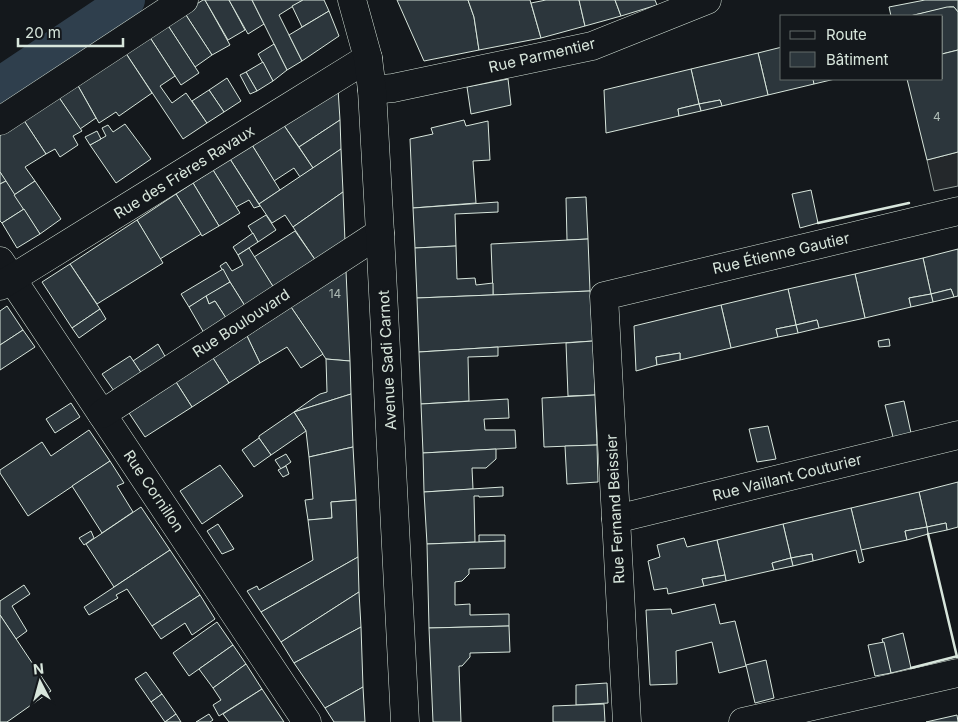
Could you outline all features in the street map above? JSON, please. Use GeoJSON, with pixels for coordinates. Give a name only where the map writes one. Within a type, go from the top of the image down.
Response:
{"type":"FeatureCollection","features":[{"type":"Feature","properties":{"kind":"street"},"geometry":{"type":"LineString","coordinates":[[0,121],[184,0]]}},
{"type":"Feature","properties":{"kind":"street","name":"Avenue Sadi Carnot"},"geometry":{"type":"LineString","coordinates":[[352,0],[368,58],[372,90],[405,722]]}},
{"type":"Feature","properties":{"kind":"street","name":"Rue Parmentier"},"geometry":{"type":"LineString","coordinates":[[372,90],[393,88],[592,46],[707,0]]}},
{"type":"Feature","properties":{"kind":"street","name":"Rue des Frères Ravaux"},"geometry":{"type":"LineString","coordinates":[[4,275],[368,58]]}},
{"type":"Feature","properties":{"kind":"street","name":"Rue Étienne Gautier"},"geometry":{"type":"LineString","coordinates":[[604,296],[958,211]]}},
{"type":"Feature","properties":{"kind":"street","name":"Rue Boulouvard"},"geometry":{"type":"LineString","coordinates":[[102,414],[380,233]]}},
{"type":"Feature","properties":{"kind":"street","name":"Rue Cornillon"},"geometry":{"type":"LineString","coordinates":[[4,275],[102,414],[307,722]]}},
{"type":"Feature","properties":{"kind":"street","name":"Rue Fernand Beissier"},"geometry":{"type":"LineString","coordinates":[[604,296],[627,722]]}},
{"type":"Feature","properties":{"kind":"street","name":"Rue Vaillant Couturier"},"geometry":{"type":"LineString","coordinates":[[616,519],[958,435]]}},
{"type":"Feature","properties":{"kind":"street"},"geometry":{"type":"LineString","coordinates":[[743,722],[958,673]]}},
{"type":"Feature","properties":{"kind":"shaded area"},"geometry":{"type":"Polygon","coordinates":[[[958,152],[958,186],[934,191],[927,160],[958,152]]]}},
{"type":"Feature","properties":{"kind":"building"},"geometry":{"type":"Polygon","coordinates":[[[205,0],[230,45],[212,55],[184,12],[205,0]]]}},
{"type":"Feature","properties":{"kind":"building"},"geometry":{"type":"Polygon","coordinates":[[[205,0],[229,0],[245,30],[228,40],[205,0]]]}},
{"type":"Feature","properties":{"kind":"building"},"geometry":{"type":"Polygon","coordinates":[[[229,0],[252,0],[264,24],[248,34],[229,0]]]}},
{"type":"Feature","properties":{"kind":"building"},"geometry":{"type":"Polygon","coordinates":[[[252,0],[303,0],[279,15],[302,61],[287,70],[252,0]]]}},
{"type":"Feature","properties":{"kind":"building"},"geometry":{"type":"Polygon","coordinates":[[[303,0],[324,0],[329,11],[302,27],[292,6],[303,0]]]}},
{"type":"Feature","properties":{"kind":"building"},"geometry":{"type":"Polygon","coordinates":[[[397,0],[468,0],[474,17],[479,50],[424,61],[397,0]]]}},
{"type":"Feature","properties":{"kind":"building"},"geometry":{"type":"Polygon","coordinates":[[[468,0],[530,0],[541,38],[479,50],[474,17],[468,0]]]}},
{"type":"Feature","properties":{"kind":"building"},"geometry":{"type":"Polygon","coordinates":[[[546,0],[579,0],[585,26],[541,38],[531,3],[546,0]]]}},
{"type":"Feature","properties":{"kind":"building"},"geometry":{"type":"Polygon","coordinates":[[[579,0],[615,0],[621,16],[585,26],[579,0]]]}},
{"type":"Feature","properties":{"kind":"building"},"geometry":{"type":"Polygon","coordinates":[[[615,0],[655,0],[657,5],[621,16],[615,0]]]}},
{"type":"Feature","properties":{"kind":"building"},"geometry":{"type":"Polygon","coordinates":[[[925,0],[958,0],[958,12],[954,7],[950,7],[914,15],[891,15],[889,7],[925,0]]]}},
{"type":"Feature","properties":{"kind":"building"},"geometry":{"type":"Polygon","coordinates":[[[954,7],[958,12],[958,50],[943,54],[943,15],[914,15],[954,7]]]}},
{"type":"Feature","properties":{"kind":"building"},"geometry":{"type":"Polygon","coordinates":[[[329,11],[339,36],[302,61],[289,35],[329,11]]]}},
{"type":"Feature","properties":{"kind":"building"},"geometry":{"type":"Polygon","coordinates":[[[184,12],[212,55],[195,67],[167,24],[184,12]]]}},
{"type":"Feature","properties":{"kind":"building"},"geometry":{"type":"Polygon","coordinates":[[[167,24],[199,73],[181,85],[149,36],[167,24]]]}},
{"type":"Feature","properties":{"kind":"building"},"geometry":{"type":"Polygon","coordinates":[[[149,36],[175,76],[160,86],[172,103],[186,93],[207,123],[183,139],[125,52],[149,36]]]}},
{"type":"Feature","properties":{"kind":"building"},"geometry":{"type":"Polygon","coordinates":[[[274,44],[287,70],[273,81],[258,54],[274,44]]]}},
{"type":"Feature","properties":{"kind":"building"},"geometry":{"type":"Polygon","coordinates":[[[780,48],[780,80],[813,80],[814,84],[768,95],[758,53],[780,48]]]}},
{"type":"Feature","properties":{"kind":"building"},"geometry":{"type":"Polygon","coordinates":[[[958,50],[958,152],[927,160],[907,80],[943,80],[943,54],[958,50]]]}},
{"type":"Feature","properties":{"kind":"building"},"geometry":{"type":"Polygon","coordinates":[[[125,52],[152,93],[119,116],[116,112],[99,123],[77,84],[125,52]]]}},
{"type":"Feature","properties":{"kind":"building"},"geometry":{"type":"Polygon","coordinates":[[[758,53],[768,95],[722,106],[720,100],[699,104],[691,69],[758,53]]]}},
{"type":"Feature","properties":{"kind":"building"},"geometry":{"type":"Polygon","coordinates":[[[263,62],[273,81],[257,91],[246,72],[263,62]]]}},
{"type":"Feature","properties":{"kind":"building"},"geometry":{"type":"Polygon","coordinates":[[[691,69],[699,104],[678,109],[679,116],[606,133],[604,90],[691,69]]]}},
{"type":"Feature","properties":{"kind":"building"},"geometry":{"type":"Polygon","coordinates":[[[246,72],[257,91],[250,94],[240,75],[246,72]]]}},
{"type":"Feature","properties":{"kind":"building"},"geometry":{"type":"Polygon","coordinates":[[[227,78],[241,101],[224,112],[209,90],[227,78]]]}},
{"type":"Feature","properties":{"kind":"building"},"geometry":{"type":"Polygon","coordinates":[[[508,79],[511,105],[471,114],[467,87],[508,79]]]}},
{"type":"Feature","properties":{"kind":"building"},"geometry":{"type":"Polygon","coordinates":[[[813,80],[831,80],[814,84],[813,80]]]}},
{"type":"Feature","properties":{"kind":"building"},"geometry":{"type":"Polygon","coordinates":[[[77,84],[96,118],[80,129],[58,96],[77,84]]]}},
{"type":"Feature","properties":{"kind":"building"},"geometry":{"type":"Polygon","coordinates":[[[338,89],[340,120],[299,147],[283,124],[338,89]]]}},
{"type":"Feature","properties":{"kind":"building"},"geometry":{"type":"Polygon","coordinates":[[[209,90],[224,112],[207,123],[192,101],[209,90]]]}},
{"type":"Feature","properties":{"kind":"building"},"geometry":{"type":"Polygon","coordinates":[[[58,96],[82,131],[73,136],[78,145],[60,157],[55,149],[46,154],[23,119],[58,96]]]}},
{"type":"Feature","properties":{"kind":"building"},"geometry":{"type":"Polygon","coordinates":[[[720,100],[722,106],[701,111],[699,104],[720,100]]]}},
{"type":"Feature","properties":{"kind":"building"},"geometry":{"type":"Polygon","coordinates":[[[699,104],[701,111],[679,116],[678,109],[699,104]]]}},
{"type":"Feature","properties":{"kind":"building"},"geometry":{"type":"Polygon","coordinates":[[[23,119],[46,154],[25,167],[35,181],[14,195],[0,172],[0,135],[23,119]]]}},
{"type":"Feature","properties":{"kind":"building"},"geometry":{"type":"Polygon","coordinates":[[[340,120],[341,149],[313,168],[299,147],[340,120]]]}},
{"type":"Feature","properties":{"kind":"building"},"geometry":{"type":"Polygon","coordinates":[[[464,120],[466,126],[488,121],[490,160],[473,161],[476,203],[413,208],[410,139],[433,134],[431,128],[464,120]]]}},
{"type":"Feature","properties":{"kind":"building"},"geometry":{"type":"Polygon","coordinates":[[[125,124],[151,159],[116,183],[90,145],[106,136],[102,128],[108,125],[113,132],[125,124]]]}},
{"type":"Feature","properties":{"kind":"building"},"geometry":{"type":"Polygon","coordinates":[[[283,124],[313,168],[300,177],[294,168],[274,181],[252,145],[283,124]]]}},
{"type":"Feature","properties":{"kind":"building"},"geometry":{"type":"Polygon","coordinates":[[[97,131],[101,139],[90,145],[85,137],[97,131]]]}},
{"type":"Feature","properties":{"kind":"building"},"geometry":{"type":"Polygon","coordinates":[[[252,145],[280,190],[259,204],[230,159],[252,145]]]}},
{"type":"Feature","properties":{"kind":"building"},"geometry":{"type":"Polygon","coordinates":[[[341,149],[343,192],[293,227],[285,215],[272,223],[259,204],[341,149]]]}},
{"type":"Feature","properties":{"kind":"building"},"geometry":{"type":"Polygon","coordinates":[[[230,159],[260,206],[254,208],[249,200],[236,207],[213,170],[230,159]]]}},
{"type":"Feature","properties":{"kind":"building"},"geometry":{"type":"Polygon","coordinates":[[[213,170],[240,213],[219,226],[193,183],[213,170]]]}},
{"type":"Feature","properties":{"kind":"building"},"geometry":{"type":"Polygon","coordinates":[[[0,172],[6,181],[0,184],[0,172]]]}},
{"type":"Feature","properties":{"kind":"building"},"geometry":{"type":"Polygon","coordinates":[[[6,181],[24,209],[2,223],[0,221],[0,184],[6,181]]]}},
{"type":"Feature","properties":{"kind":"building"},"geometry":{"type":"Polygon","coordinates":[[[35,181],[61,219],[40,234],[14,195],[35,181]]]}},
{"type":"Feature","properties":{"kind":"building"},"geometry":{"type":"Polygon","coordinates":[[[193,183],[219,226],[202,236],[176,194],[193,183]]]}},
{"type":"Feature","properties":{"kind":"building"},"geometry":{"type":"Polygon","coordinates":[[[811,190],[818,223],[800,228],[792,194],[811,190]]]}},
{"type":"Feature","properties":{"kind":"building"},"geometry":{"type":"Polygon","coordinates":[[[343,192],[345,242],[316,261],[293,227],[343,192]]]}},
{"type":"Feature","properties":{"kind":"building"},"geometry":{"type":"Polygon","coordinates":[[[176,194],[201,234],[160,259],[137,220],[176,194]]]}},
{"type":"Feature","properties":{"kind":"building"},"geometry":{"type":"Polygon","coordinates":[[[586,197],[588,239],[567,240],[566,198],[586,197]]]}},
{"type":"Feature","properties":{"kind":"building"},"geometry":{"type":"Polygon","coordinates":[[[498,202],[498,212],[455,214],[456,246],[415,248],[413,208],[498,202]]]}},
{"type":"Feature","properties":{"kind":"building"},"geometry":{"type":"Polygon","coordinates":[[[24,209],[40,234],[17,248],[2,223],[24,209]]]}},
{"type":"Feature","properties":{"kind":"building"},"geometry":{"type":"Polygon","coordinates":[[[266,215],[276,230],[258,242],[248,226],[266,215]]]}},
{"type":"Feature","properties":{"kind":"building"},"geometry":{"type":"Polygon","coordinates":[[[137,220],[163,263],[97,304],[70,264],[137,220]]]}},
{"type":"Feature","properties":{"kind":"building"},"geometry":{"type":"Polygon","coordinates":[[[295,231],[316,261],[274,288],[254,257],[295,231]]]}},
{"type":"Feature","properties":{"kind":"building"},"geometry":{"type":"Polygon","coordinates":[[[253,233],[258,242],[238,255],[233,247],[253,233]]]}},
{"type":"Feature","properties":{"kind":"building"},"geometry":{"type":"Polygon","coordinates":[[[588,239],[590,291],[493,295],[491,244],[588,239]]]}},
{"type":"Feature","properties":{"kind":"building"},"geometry":{"type":"Polygon","coordinates":[[[456,246],[457,279],[475,278],[476,285],[493,283],[493,295],[417,298],[415,248],[456,246]]]}},
{"type":"Feature","properties":{"kind":"building"},"geometry":{"type":"Polygon","coordinates":[[[249,248],[274,288],[245,306],[220,266],[226,262],[232,271],[243,265],[238,255],[249,248]]]}},
{"type":"Feature","properties":{"kind":"building"},"geometry":{"type":"Polygon","coordinates":[[[958,249],[958,296],[954,297],[951,289],[931,294],[923,258],[958,249]]]}},
{"type":"Feature","properties":{"kind":"building"},"geometry":{"type":"Polygon","coordinates":[[[923,258],[931,294],[909,298],[911,307],[865,318],[855,274],[923,258]]]}},
{"type":"Feature","properties":{"kind":"building"},"geometry":{"type":"Polygon","coordinates":[[[70,264],[100,309],[72,328],[42,282],[70,264]]]}},
{"type":"Feature","properties":{"kind":"building"},"geometry":{"type":"Polygon","coordinates":[[[223,269],[230,282],[189,307],[181,294],[223,269]]]}},
{"type":"Feature","properties":{"kind":"building"},"geometry":{"type":"Polygon","coordinates":[[[346,271],[350,361],[326,359],[291,307],[346,271]]]}},
{"type":"Feature","properties":{"kind":"building"},"geometry":{"type":"Polygon","coordinates":[[[855,274],[865,318],[819,328],[817,320],[796,325],[788,289],[855,274]]]}},
{"type":"Feature","properties":{"kind":"building"},"geometry":{"type":"Polygon","coordinates":[[[230,282],[245,306],[226,318],[215,301],[209,304],[206,296],[230,282]]]}},
{"type":"Feature","properties":{"kind":"building"},"geometry":{"type":"Polygon","coordinates":[[[788,289],[796,325],[776,329],[778,337],[731,348],[721,305],[788,289]]]}},
{"type":"Feature","properties":{"kind":"building"},"geometry":{"type":"Polygon","coordinates":[[[951,289],[954,297],[933,302],[931,294],[951,289]]]}},
{"type":"Feature","properties":{"kind":"building"},"geometry":{"type":"Polygon","coordinates":[[[590,291],[593,341],[419,352],[417,298],[590,291]]]}},
{"type":"Feature","properties":{"kind":"building"},"geometry":{"type":"Polygon","coordinates":[[[931,294],[933,302],[911,307],[909,298],[931,294]]]}},
{"type":"Feature","properties":{"kind":"building"},"geometry":{"type":"Polygon","coordinates":[[[206,296],[209,304],[215,301],[226,318],[204,333],[189,307],[206,296]]]}},
{"type":"Feature","properties":{"kind":"building"},"geometry":{"type":"Polygon","coordinates":[[[721,305],[731,348],[680,360],[680,353],[656,357],[657,365],[636,371],[634,326],[721,305]]]}},
{"type":"Feature","properties":{"kind":"building"},"geometry":{"type":"Polygon","coordinates":[[[7,306],[23,330],[0,345],[0,311],[7,306]]]}},
{"type":"Feature","properties":{"kind":"building"},"geometry":{"type":"Polygon","coordinates":[[[291,307],[323,354],[301,368],[287,347],[260,363],[247,336],[291,307]]]}},
{"type":"Feature","properties":{"kind":"building"},"geometry":{"type":"Polygon","coordinates":[[[100,309],[106,319],[79,338],[72,328],[100,309]]]}},
{"type":"Feature","properties":{"kind":"building"},"geometry":{"type":"Polygon","coordinates":[[[817,320],[819,328],[798,333],[796,325],[817,320]]]}},
{"type":"Feature","properties":{"kind":"building"},"geometry":{"type":"Polygon","coordinates":[[[796,325],[798,333],[778,337],[776,329],[796,325]]]}},
{"type":"Feature","properties":{"kind":"building"},"geometry":{"type":"Polygon","coordinates":[[[23,330],[35,347],[0,370],[0,345],[23,330]]]}},
{"type":"Feature","properties":{"kind":"building"},"geometry":{"type":"Polygon","coordinates":[[[247,336],[260,363],[229,383],[213,358],[247,336]]]}},
{"type":"Feature","properties":{"kind":"building"},"geometry":{"type":"Polygon","coordinates":[[[889,339],[890,346],[879,347],[878,341],[889,339]]]}},
{"type":"Feature","properties":{"kind":"building"},"geometry":{"type":"Polygon","coordinates":[[[593,341],[595,395],[568,396],[566,343],[593,341]]]}},
{"type":"Feature","properties":{"kind":"building"},"geometry":{"type":"Polygon","coordinates":[[[158,344],[166,358],[142,374],[133,361],[158,344]]]}},
{"type":"Feature","properties":{"kind":"building"},"geometry":{"type":"Polygon","coordinates":[[[498,347],[498,356],[468,357],[469,401],[421,404],[419,352],[498,347]]]}},
{"type":"Feature","properties":{"kind":"building"},"geometry":{"type":"Polygon","coordinates":[[[680,353],[680,360],[657,365],[656,357],[680,353]]]}},
{"type":"Feature","properties":{"kind":"building"},"geometry":{"type":"Polygon","coordinates":[[[130,356],[142,374],[114,391],[102,374],[130,356]]]}},
{"type":"Feature","properties":{"kind":"building"},"geometry":{"type":"Polygon","coordinates":[[[213,358],[229,383],[192,407],[176,382],[213,358]]]}},
{"type":"Feature","properties":{"kind":"building"},"geometry":{"type":"Polygon","coordinates":[[[326,359],[350,361],[351,394],[294,412],[320,394],[327,392],[326,359]]]}},
{"type":"Feature","properties":{"kind":"building"},"geometry":{"type":"Polygon","coordinates":[[[176,382],[192,407],[145,437],[129,413],[176,382]]]}},
{"type":"Feature","properties":{"kind":"building"},"geometry":{"type":"Polygon","coordinates":[[[351,394],[353,447],[309,457],[306,431],[294,412],[351,394]]]}},
{"type":"Feature","properties":{"kind":"building"},"geometry":{"type":"Polygon","coordinates":[[[595,395],[597,445],[544,447],[542,398],[595,395]]]}},
{"type":"Feature","properties":{"kind":"building"},"geometry":{"type":"Polygon","coordinates":[[[508,399],[509,418],[484,419],[485,430],[515,430],[516,448],[423,453],[421,404],[508,399]]]}},
{"type":"Feature","properties":{"kind":"building"},"geometry":{"type":"Polygon","coordinates":[[[904,401],[911,433],[893,437],[885,405],[904,401]]]}},
{"type":"Feature","properties":{"kind":"building"},"geometry":{"type":"Polygon","coordinates":[[[71,403],[80,417],[55,433],[46,419],[71,403]]]}},
{"type":"Feature","properties":{"kind":"building"},"geometry":{"type":"Polygon","coordinates":[[[294,412],[306,431],[271,455],[259,436],[294,412]]]}},
{"type":"Feature","properties":{"kind":"building"},"geometry":{"type":"Polygon","coordinates":[[[768,426],[776,459],[757,462],[749,429],[768,426]]]}},
{"type":"Feature","properties":{"kind":"building"},"geometry":{"type":"Polygon","coordinates":[[[89,430],[110,461],[28,516],[0,473],[0,470],[42,442],[51,456],[89,430]]]}},
{"type":"Feature","properties":{"kind":"building"},"geometry":{"type":"Polygon","coordinates":[[[259,438],[271,455],[254,467],[242,450],[259,438]]]}},
{"type":"Feature","properties":{"kind":"building"},"geometry":{"type":"Polygon","coordinates":[[[597,445],[598,482],[567,484],[565,446],[597,445]]]}},
{"type":"Feature","properties":{"kind":"building"},"geometry":{"type":"Polygon","coordinates":[[[353,447],[356,500],[331,502],[332,518],[308,520],[305,500],[313,499],[309,457],[353,447]]]}},
{"type":"Feature","properties":{"kind":"building"},"geometry":{"type":"Polygon","coordinates":[[[496,449],[496,459],[486,468],[472,468],[473,489],[424,492],[423,453],[496,449]]]}},
{"type":"Feature","properties":{"kind":"building"},"geometry":{"type":"Polygon","coordinates":[[[286,454],[291,462],[281,469],[275,460],[286,454]]]}},
{"type":"Feature","properties":{"kind":"building"},"geometry":{"type":"Polygon","coordinates":[[[110,461],[124,483],[117,486],[133,512],[102,533],[72,486],[110,461]]]}},
{"type":"Feature","properties":{"kind":"building"},"geometry":{"type":"Polygon","coordinates":[[[220,465],[243,496],[202,524],[180,491],[220,465]]]}},
{"type":"Feature","properties":{"kind":"building"},"geometry":{"type":"Polygon","coordinates":[[[286,466],[289,474],[283,477],[278,470],[286,466]]]}},
{"type":"Feature","properties":{"kind":"building"},"geometry":{"type":"Polygon","coordinates":[[[958,482],[958,527],[947,530],[946,523],[927,527],[919,492],[958,482]]]}},
{"type":"Feature","properties":{"kind":"building"},"geometry":{"type":"Polygon","coordinates":[[[503,487],[503,496],[474,496],[475,542],[427,544],[424,492],[503,487]]]}},
{"type":"Feature","properties":{"kind":"building"},"geometry":{"type":"Polygon","coordinates":[[[919,492],[927,527],[905,531],[907,540],[861,550],[851,508],[919,492]]]}},
{"type":"Feature","properties":{"kind":"building"},"geometry":{"type":"Polygon","coordinates":[[[356,500],[358,557],[261,612],[247,591],[257,586],[259,590],[313,560],[308,520],[332,518],[331,502],[356,500]]]}},
{"type":"Feature","properties":{"kind":"building"},"geometry":{"type":"Polygon","coordinates":[[[141,507],[170,550],[114,587],[86,544],[141,507]]]}},
{"type":"Feature","properties":{"kind":"building"},"geometry":{"type":"Polygon","coordinates":[[[851,508],[864,561],[859,563],[856,550],[813,561],[812,554],[791,558],[783,524],[851,508]]]}},
{"type":"Feature","properties":{"kind":"building"},"geometry":{"type":"Polygon","coordinates":[[[946,523],[947,530],[928,534],[927,527],[946,523]]]}},
{"type":"Feature","properties":{"kind":"building"},"geometry":{"type":"Polygon","coordinates":[[[218,524],[234,549],[222,554],[207,531],[218,524]]]}},
{"type":"Feature","properties":{"kind":"building"},"geometry":{"type":"Polygon","coordinates":[[[783,524],[791,558],[772,563],[774,570],[726,581],[717,540],[783,524]]]}},
{"type":"Feature","properties":{"kind":"building"},"geometry":{"type":"Polygon","coordinates":[[[927,527],[928,534],[907,540],[905,531],[927,527]]]}},
{"type":"Feature","properties":{"kind":"building"},"geometry":{"type":"Polygon","coordinates":[[[91,531],[94,538],[84,545],[79,538],[91,531]]]}},
{"type":"Feature","properties":{"kind":"building"},"geometry":{"type":"Polygon","coordinates":[[[479,535],[505,535],[505,541],[479,542],[479,535]]]}},
{"type":"Feature","properties":{"kind":"building"},"geometry":{"type":"Polygon","coordinates":[[[684,538],[687,547],[717,540],[725,575],[702,579],[704,586],[668,594],[667,588],[654,590],[648,561],[660,557],[657,545],[684,538]]]}},
{"type":"Feature","properties":{"kind":"building"},"geometry":{"type":"Polygon","coordinates":[[[505,541],[505,568],[469,569],[469,574],[462,581],[455,582],[455,605],[470,604],[470,615],[509,614],[509,626],[429,628],[427,544],[505,541]]]}},
{"type":"Feature","properties":{"kind":"building"},"geometry":{"type":"Polygon","coordinates":[[[170,550],[200,595],[152,626],[127,589],[116,595],[118,598],[89,615],[84,607],[170,550]]]}},
{"type":"Feature","properties":{"kind":"building"},"geometry":{"type":"Polygon","coordinates":[[[812,554],[813,561],[793,566],[791,558],[812,554]]]}},
{"type":"Feature","properties":{"kind":"building"},"geometry":{"type":"Polygon","coordinates":[[[358,557],[359,592],[281,642],[261,612],[358,557]]]}},
{"type":"Feature","properties":{"kind":"building"},"geometry":{"type":"Polygon","coordinates":[[[791,558],[793,566],[774,570],[772,563],[791,558]]]}},
{"type":"Feature","properties":{"kind":"building"},"geometry":{"type":"Polygon","coordinates":[[[725,575],[726,581],[704,586],[702,579],[725,575]]]}},
{"type":"Feature","properties":{"kind":"building"},"geometry":{"type":"Polygon","coordinates":[[[24,585],[30,594],[12,606],[27,631],[16,639],[0,615],[0,601],[24,585]]]}},
{"type":"Feature","properties":{"kind":"building"},"geometry":{"type":"Polygon","coordinates":[[[359,592],[361,627],[294,663],[281,642],[359,592]]]}},
{"type":"Feature","properties":{"kind":"building"},"geometry":{"type":"Polygon","coordinates":[[[200,595],[215,619],[192,635],[185,623],[161,639],[152,626],[200,595]]]}},
{"type":"Feature","properties":{"kind":"building"},"geometry":{"type":"Polygon","coordinates":[[[715,604],[720,624],[735,621],[746,666],[719,673],[712,642],[676,651],[677,684],[650,685],[646,610],[671,609],[672,614],[715,604]]]}},
{"type":"Feature","properties":{"kind":"building"},"geometry":{"type":"Polygon","coordinates":[[[0,615],[51,691],[7,722],[0,722],[0,615]]]}},
{"type":"Feature","properties":{"kind":"building"},"geometry":{"type":"Polygon","coordinates":[[[217,622],[233,645],[189,676],[173,653],[217,622]]]}},
{"type":"Feature","properties":{"kind":"building"},"geometry":{"type":"Polygon","coordinates":[[[509,626],[510,652],[470,653],[470,657],[462,666],[459,666],[461,722],[433,722],[429,628],[509,626]]]}},
{"type":"Feature","properties":{"kind":"building"},"geometry":{"type":"Polygon","coordinates":[[[361,627],[363,687],[325,708],[294,663],[361,627]]]}},
{"type":"Feature","properties":{"kind":"building"},"geometry":{"type":"Polygon","coordinates":[[[903,633],[911,668],[891,673],[882,639],[903,633]]]}},
{"type":"Feature","properties":{"kind":"building"},"geometry":{"type":"Polygon","coordinates":[[[884,642],[891,673],[875,676],[868,645],[884,642]]]}},
{"type":"Feature","properties":{"kind":"building"},"geometry":{"type":"Polygon","coordinates":[[[233,645],[246,664],[213,688],[199,669],[233,645]]]}},
{"type":"Feature","properties":{"kind":"building"},"geometry":{"type":"Polygon","coordinates":[[[766,660],[774,698],[755,703],[746,665],[766,660]]]}},
{"type":"Feature","properties":{"kind":"building"},"geometry":{"type":"Polygon","coordinates":[[[246,664],[262,689],[219,716],[213,705],[221,700],[213,688],[246,664]]]}},
{"type":"Feature","properties":{"kind":"building"},"geometry":{"type":"Polygon","coordinates":[[[146,672],[162,694],[151,702],[135,679],[146,672]]]}},
{"type":"Feature","properties":{"kind":"building"},"geometry":{"type":"Polygon","coordinates":[[[607,683],[608,703],[576,705],[576,685],[607,683]]]}},
{"type":"Feature","properties":{"kind":"building"},"geometry":{"type":"Polygon","coordinates":[[[363,687],[365,722],[334,722],[325,708],[363,687]]]}},
{"type":"Feature","properties":{"kind":"building"},"geometry":{"type":"Polygon","coordinates":[[[262,689],[284,722],[229,722],[223,714],[262,689]]]}},
{"type":"Feature","properties":{"kind":"building"},"geometry":{"type":"Polygon","coordinates":[[[162,694],[176,714],[165,722],[151,702],[162,694]]]}},
{"type":"Feature","properties":{"kind":"building"},"geometry":{"type":"Polygon","coordinates":[[[604,704],[605,722],[553,722],[553,706],[604,704]]]}},
{"type":"Feature","properties":{"kind":"building"},"geometry":{"type":"Polygon","coordinates":[[[176,714],[181,722],[165,722],[176,714]]]}},
{"type":"Feature","properties":{"kind":"building"},"geometry":{"type":"Polygon","coordinates":[[[209,714],[213,720],[210,722],[196,722],[209,714]]]}},
{"type":"Feature","properties":{"kind":"building"},"geometry":{"type":"Polygon","coordinates":[[[957,715],[958,722],[926,722],[957,715]]]}},
{"type":"Feature","properties":{"kind":"waterway"},"geometry":{"type":"LineString","coordinates":[[0,85],[127,0]]}},
{"type":"Feature","properties":{"kind":"wall"},"geometry":{"type":"LineString","coordinates":[[818,223],[909,203]]}},
{"type":"Feature","properties":{"kind":"wall"},"geometry":{"type":"LineString","coordinates":[[928,534],[957,657]]}},
{"type":"Feature","properties":{"kind":"wall"},"geometry":{"type":"LineString","coordinates":[[911,668],[958,656]]}}]}
